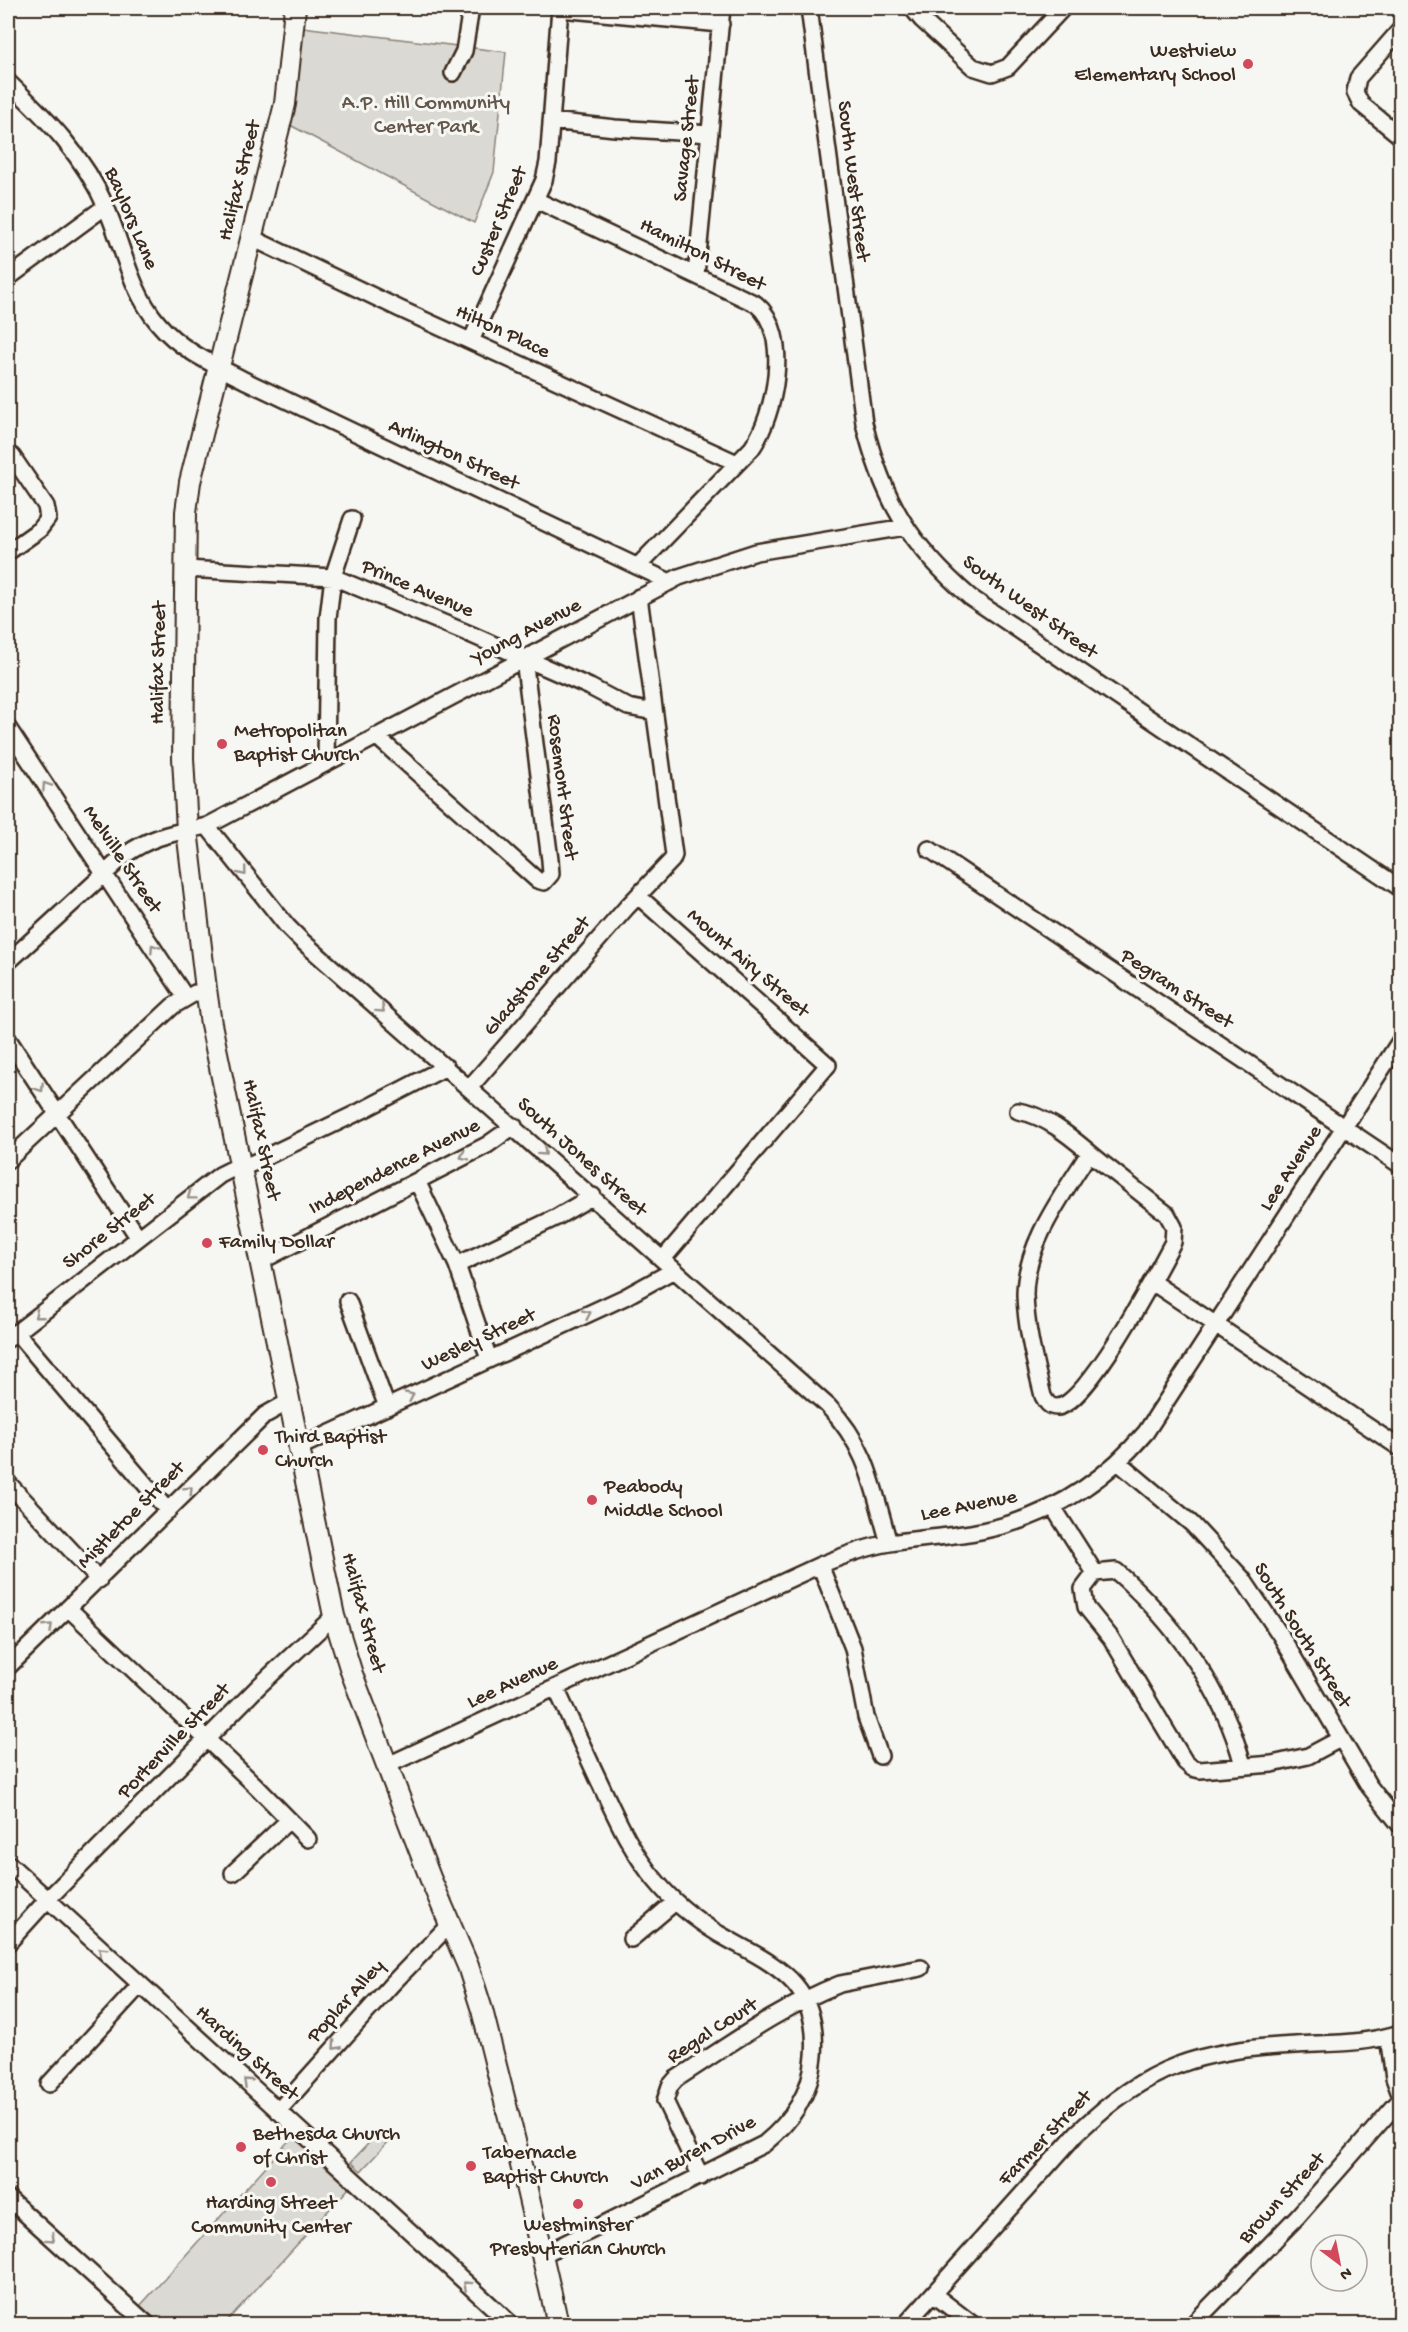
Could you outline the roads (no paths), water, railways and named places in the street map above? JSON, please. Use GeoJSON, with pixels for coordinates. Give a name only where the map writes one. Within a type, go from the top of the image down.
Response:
{"type":"FeatureCollection","features":[{"type":"Feature","properties":{"kind":"main road","name":"Halifax Street"},"geometry":{"type":"LineString","coordinates":[[295,8],[285,104],[218,366],[190,482],[186,512],[183,736],[188,830],[206,989],[211,1024],[334,1616],[352,1674],[431,1880],[468,1966],[488,2029],[558,2325]]}},
{"type":"Feature","properties":{"kind":"street"},"geometry":{"type":"LineString","coordinates":[[453,73],[464,51],[471,8]]}},
{"type":"Feature","properties":{"kind":"street"},"geometry":{"type":"LineString","coordinates":[[560,8],[721,24]]}},
{"type":"Feature","properties":{"kind":"street","name":"Custer Street"},"geometry":{"type":"LineString","coordinates":[[471,341],[544,180],[548,162],[560,8]]}},
{"type":"Feature","properties":{"kind":"street","name":"Savage Street"},"geometry":{"type":"LineString","coordinates":[[696,275],[722,8]]}},
{"type":"Feature","properties":{"kind":"street","name":"South West Street"},"geometry":{"type":"LineString","coordinates":[[809,8],[864,423],[880,481],[905,527],[933,562],[970,597],[1401,888]]}},
{"type":"Feature","properties":{"kind":"street"},"geometry":{"type":"LineString","coordinates":[[912,8],[973,67],[992,73],[1008,67],[1060,11]]}},
{"type":"Feature","properties":{"kind":"street"},"geometry":{"type":"LineString","coordinates":[[1401,30],[1355,84],[1357,99],[1401,136]]}},
{"type":"Feature","properties":{"kind":"street","name":"Baylors Lane"},"geometry":{"type":"LineString","coordinates":[[8,82],[42,114],[90,176],[106,206],[125,260],[147,307],[171,336],[195,354],[218,366]]}},
{"type":"Feature","properties":{"kind":"street"},"geometry":{"type":"LineString","coordinates":[[551,121],[710,134]]}},
{"type":"Feature","properties":{"kind":"street","name":"Hamilton Street"},"geometry":{"type":"LineString","coordinates":[[536,200],[756,304],[767,317],[775,339],[771,410],[761,436],[638,566]]}},
{"type":"Feature","properties":{"kind":"street"},"geometry":{"type":"LineString","coordinates":[[8,278],[106,206]]}},
{"type":"Feature","properties":{"kind":"street","name":"Hilton Place"},"geometry":{"type":"LineString","coordinates":[[252,238],[737,463]]}},
{"type":"Feature","properties":{"kind":"street","name":"Arlington Street"},"geometry":{"type":"LineString","coordinates":[[218,366],[670,582]]}},
{"type":"Feature","properties":{"kind":"street"},"geometry":{"type":"LineString","coordinates":[[8,552],[39,530],[48,518],[46,506],[12,456]]}},
{"type":"Feature","properties":{"kind":"street"},"geometry":{"type":"LineString","coordinates":[[326,763],[328,618],[333,578],[352,519]]}},
{"type":"Feature","properties":{"kind":"street","name":"Young Avenue"},"geometry":{"type":"LineString","coordinates":[[8,962],[104,873],[139,845],[167,833],[207,825],[639,597],[697,570],[756,552],[905,527]]}},
{"type":"Feature","properties":{"kind":"street","name":"Prince Avenue"},"geometry":{"type":"LineString","coordinates":[[185,569],[333,578],[423,614],[590,687],[628,707],[654,712]]}},
{"type":"Feature","properties":{"kind":"street"},"geometry":{"type":"LineString","coordinates":[[638,896],[674,855],[639,597]]}},
{"type":"Feature","properties":{"kind":"street","name":"Rosemont Street"},"geometry":{"type":"LineString","coordinates":[[376,736],[516,862],[540,881],[549,879],[551,874],[524,659]]}},
{"type":"Feature","properties":{"kind":"street","name":"Melville Street"},"geometry":{"type":"LineString","coordinates":[[8,730],[186,998]]}},
{"type":"Feature","properties":{"kind":"street","name":"South Jones Street"},"geometry":{"type":"LineString","coordinates":[[207,825],[287,926],[840,1418],[852,1434],[868,1465],[889,1543]]}},
{"type":"Feature","properties":{"kind":"street","name":"Pegram Street"},"geometry":{"type":"LineString","coordinates":[[929,849],[1401,1165]]}},
{"type":"Feature","properties":{"kind":"street","name":"Mount Airy Street"},"geometry":{"type":"LineString","coordinates":[[638,896],[828,1065]]}},
{"type":"Feature","properties":{"kind":"street","name":"Gladstone Street"},"geometry":{"type":"LineString","coordinates":[[470,1087],[638,896]]}},
{"type":"Feature","properties":{"kind":"street"},"geometry":{"type":"LineString","coordinates":[[8,1160],[173,1006],[206,989]]}},
{"type":"Feature","properties":{"kind":"street"},"geometry":{"type":"LineString","coordinates":[[8,1039],[138,1237]]}},
{"type":"Feature","properties":{"kind":"street","name":"Lee Avenue"},"geometry":{"type":"LineString","coordinates":[[388,1765],[820,1565],[889,1543],[981,1531],[1007,1525],[1053,1507],[1085,1488],[1118,1462],[1146,1432],[1401,1041]]}},
{"type":"Feature","properties":{"kind":"street","name":"Wesley Street"},"geometry":{"type":"LineString","coordinates":[[300,1447],[625,1297],[668,1265],[828,1065]]}},
{"type":"Feature","properties":{"kind":"street","name":"Shore Street"},"geometry":{"type":"LineString","coordinates":[[12,1336],[220,1175],[251,1164],[361,1111],[446,1066]]}},
{"type":"Feature","properties":{"kind":"street"},"geometry":{"type":"LineString","coordinates":[[1018,1112],[1041,1118],[1053,1125],[1089,1153],[1172,1220],[1174,1227],[1173,1242],[1152,1282],[1104,1361],[1081,1390],[1057,1407],[1046,1402],[1043,1396],[1026,1311],[1025,1293],[1030,1261],[1042,1233],[1089,1153]]}},
{"type":"Feature","properties":{"kind":"street","name":"Independence Avenue"},"geometry":{"type":"LineString","coordinates":[[261,1261],[487,1145],[514,1126]]}},
{"type":"Feature","properties":{"kind":"street"},"geometry":{"type":"LineString","coordinates":[[417,1181],[458,1265],[489,1359]]}},
{"type":"Feature","properties":{"kind":"street"},"geometry":{"type":"LineString","coordinates":[[458,1265],[557,1217],[593,1196]]}},
{"type":"Feature","properties":{"kind":"street"},"geometry":{"type":"LineString","coordinates":[[1152,1282],[1401,1448]]}},
{"type":"Feature","properties":{"kind":"street"},"geometry":{"type":"LineString","coordinates":[[348,1301],[387,1407]]}},
{"type":"Feature","properties":{"kind":"street"},"geometry":{"type":"LineString","coordinates":[[12,1336],[168,1511]]}},
{"type":"Feature","properties":{"kind":"street","name":"Mistletoe Street"},"geometry":{"type":"LineString","coordinates":[[8,1667],[265,1415],[290,1401]]}},
{"type":"Feature","properties":{"kind":"street","name":"South South Street"},"geometry":{"type":"LineString","coordinates":[[1118,1462],[1192,1524],[1242,1578],[1281,1636],[1369,1786],[1400,1822]]}},
{"type":"Feature","properties":{"kind":"street"},"geometry":{"type":"LineString","coordinates":[[8,1483],[99,1580]]}},
{"type":"Feature","properties":{"kind":"street"},"geometry":{"type":"LineString","coordinates":[[1053,1507],[1095,1573]]}},
{"type":"Feature","properties":{"kind":"street"},"geometry":{"type":"LineString","coordinates":[[820,1565],[853,1648],[866,1718],[880,1755]]}},
{"type":"Feature","properties":{"kind":"street"},"geometry":{"type":"LineString","coordinates":[[1243,1765],[1237,1740],[1219,1699],[1178,1634],[1116,1571],[1095,1573],[1083,1589],[1086,1607],[1111,1638],[1185,1762],[1192,1768],[1200,1770],[1272,1764],[1308,1756],[1340,1739]]}},
{"type":"Feature","properties":{"kind":"street"},"geometry":{"type":"LineString","coordinates":[[68,1608],[308,1839]]}},
{"type":"Feature","properties":{"kind":"street","name":"Porterville Street"},"geometry":{"type":"LineString","coordinates":[[8,1943],[47,1900],[260,1685],[334,1616]]}},
{"type":"Feature","properties":{"kind":"street","name":"Van Buren Drive"},"geometry":{"type":"LineString","coordinates":[[542,2255],[764,2144],[798,2109],[812,2072],[815,2043],[811,2016],[805,2000],[798,1989],[775,1965],[716,1932],[675,1902],[642,1864],[629,1843],[556,1688]]}},
{"type":"Feature","properties":{"kind":"street"},"geometry":{"type":"LineString","coordinates":[[233,1873],[289,1820]]}},
{"type":"Feature","properties":{"kind":"street","name":"Harding Street"},"geometry":{"type":"LineString","coordinates":[[8,1863],[511,2325]]}},
{"type":"Feature","properties":{"kind":"street"},"geometry":{"type":"LineString","coordinates":[[631,1939],[675,1902]]}},
{"type":"Feature","properties":{"kind":"street","name":"Poplar Alley"},"geometry":{"type":"LineString","coordinates":[[278,2111],[451,1923]]}},
{"type":"Feature","properties":{"kind":"street","name":"Regal Court"},"geometry":{"type":"LineString","coordinates":[[701,2177],[665,2104],[665,2095],[676,2079],[769,2020],[840,1984],[921,1968]]}},
{"type":"Feature","properties":{"kind":"street"},"geometry":{"type":"LineString","coordinates":[[49,2084],[140,1985]]}},
{"type":"Feature","properties":{"kind":"street"},"geometry":{"type":"LineString","coordinates":[[1394,2035],[1394,2078],[1401,2094]]}},
{"type":"Feature","properties":{"kind":"street","name":"Farmer Street"},"geometry":{"type":"LineString","coordinates":[[906,2325],[1077,2133],[1119,2096],[1148,2079],[1199,2057],[1224,2051],[1362,2042],[1394,2035]]}},
{"type":"Feature","properties":{"kind":"street","name":"Brown Street"},"geometry":{"type":"LineString","coordinates":[[1193,2325],[1297,2217],[1401,2100]]}},
{"type":"Feature","properties":{"kind":"street"},"geometry":{"type":"LineString","coordinates":[[8,2198],[147,2325]]}},
{"type":"Feature","properties":{"kind":"street"},"geometry":{"type":"LineString","coordinates":[[933,2294],[972,2325]]}},
{"type":"Feature","properties":{"kind":"place","name":"Westview Elementary School"},"geometry":{"type":"Point","coordinates":[1248,64]}},
{"type":"Feature","properties":{"kind":"place","name":"Metropolitan Baptist Church"},"geometry":{"type":"Point","coordinates":[222,744]}},
{"type":"Feature","properties":{"kind":"place","name":"Family Dollar"},"geometry":{"type":"Point","coordinates":[207,1243]}},
{"type":"Feature","properties":{"kind":"place","name":"Third Baptist Church"},"geometry":{"type":"Point","coordinates":[263,1450]}},
{"type":"Feature","properties":{"kind":"place","name":"Peabody Middle School"},"geometry":{"type":"Point","coordinates":[592,1500]}},
{"type":"Feature","properties":{"kind":"place","name":"Bethesda Church of Christ"},"geometry":{"type":"Point","coordinates":[241,2147]}},
{"type":"Feature","properties":{"kind":"place","name":"Tabernacle Baptist Church"},"geometry":{"type":"Point","coordinates":[471,2166]}},
{"type":"Feature","properties":{"kind":"place","name":"Harding Street Community Center"},"geometry":{"type":"Point","coordinates":[271,2182]}},
{"type":"Feature","properties":{"kind":"place","name":"Westminster Presbyterian Church"},"geometry":{"type":"Point","coordinates":[578,2204]}},
{"type":"Feature","properties":{"kind":"park label","name":"A.P. Hill Community Center Park"},"geometry":{"type":"Point","coordinates":[426,116]}}]}
